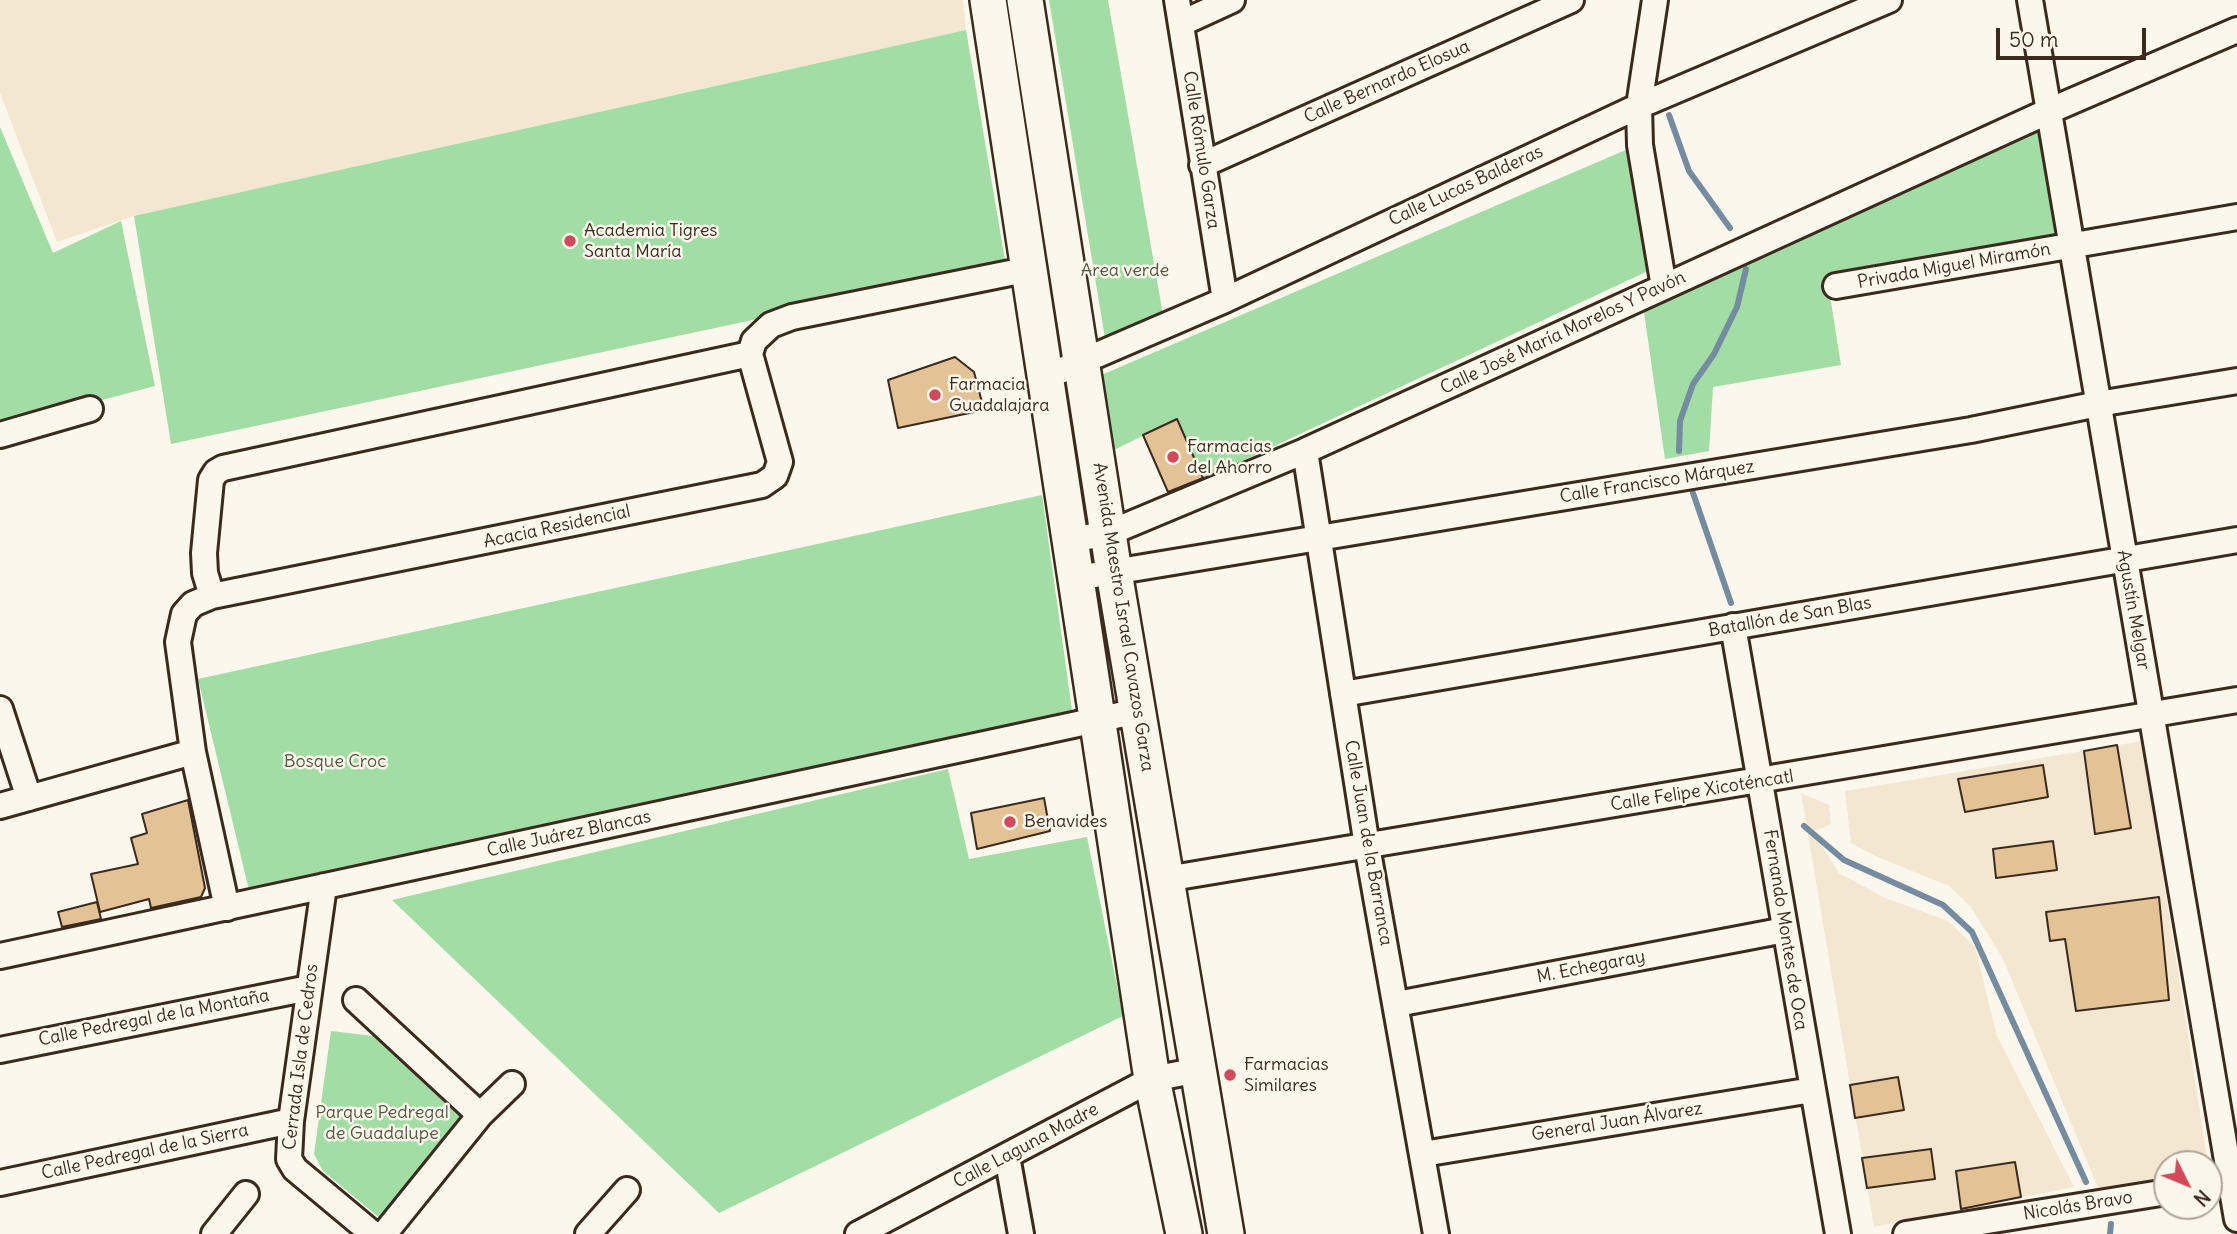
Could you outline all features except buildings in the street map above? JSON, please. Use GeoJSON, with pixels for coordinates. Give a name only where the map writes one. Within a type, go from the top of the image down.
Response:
{"type":"FeatureCollection","features":[{"type":"Feature","properties":{"kind":"main road"},"geometry":{"type":"LineString","coordinates":[[988,0],[1153,1079],[1184,1234]]}},
{"type":"Feature","properties":{"kind":"main road","name":"Avenida Maestro Israel Cavazos Garza"},"geometry":{"type":"LineString","coordinates":[[1026,0],[1114,572],[1226,1234]]}},
{"type":"Feature","properties":{"kind":"street"},"geometry":{"type":"LineString","coordinates":[[1180,11],[1232,0]]}},
{"type":"Feature","properties":{"kind":"street","name":"Calle Bernardo Elosua"},"geometry":{"type":"LineString","coordinates":[[1202,164],[1572,0]]}},
{"type":"Feature","properties":{"kind":"street"},"geometry":{"type":"LineString","coordinates":[[1654,0],[1639,106],[1641,156],[1664,287]]}},
{"type":"Feature","properties":{"kind":"street","name":"Calle Lucas Balderas"},"geometry":{"type":"LineString","coordinates":[[1046,377],[1225,300],[1639,106],[1889,0]]}},
{"type":"Feature","properties":{"kind":"street","name":"Agustín Melgar"},"geometry":{"type":"LineString","coordinates":[[2030,0],[2151,716],[2226,1182],[2237,1219]]}},
{"type":"Feature","properties":{"kind":"street","name":"Calle Rómulo Garza"},"geometry":{"type":"LineString","coordinates":[[1180,11],[1225,300]]}},
{"type":"Feature","properties":{"kind":"street","name":"Calle José María Morelos Y Pavón"},"geometry":{"type":"LineString","coordinates":[[1071,540],[1109,533],[1304,451],[2049,111],[2237,30]]}},
{"type":"Feature","properties":{"kind":"street","name":"Privada Miguel Miramón"},"geometry":{"type":"LineString","coordinates":[[1836,286],[2237,217]]}},
{"type":"Feature","properties":{"kind":"street"},"geometry":{"type":"LineString","coordinates":[[227,908],[193,752],[178,642],[179,627],[184,614],[193,604],[212,596],[205,573],[204,553],[211,480],[216,472],[223,468],[750,354],[754,341],[763,331],[792,317],[1030,269]]}},
{"type":"Feature","properties":{"kind":"street","name":"Acacia Residencial"},"geometry":{"type":"LineString","coordinates":[[212,596],[762,485],[775,475],[780,461],[750,354]]}},
{"type":"Feature","properties":{"kind":"street","name":"Calle Francisco Márquez"},"geometry":{"type":"LineString","coordinates":[[1077,578],[1971,430],[2098,404],[2237,381]]}},
{"type":"Feature","properties":{"kind":"street"},"geometry":{"type":"LineString","coordinates":[[0,435],[90,409]]}},
{"type":"Feature","properties":{"kind":"street","name":"Calle Juan de la Barranca"},"geometry":{"type":"LineString","coordinates":[[1304,451],[1367,846],[1436,1234]]}},
{"type":"Feature","properties":{"kind":"street","name":"Batallón de San Blas"},"geometry":{"type":"LineString","coordinates":[[1343,694],[2237,540]]}},
{"type":"Feature","properties":{"kind":"street","name":"Fernando Montes de Oca"},"geometry":{"type":"LineString","coordinates":[[1733,626],[1838,1234]]}},
{"type":"Feature","properties":{"kind":"street","name":"Calle Felipe Xicoténcatl"},"geometry":{"type":"LineString","coordinates":[[1166,879],[1761,782],[2237,700]]}},
{"type":"Feature","properties":{"kind":"street"},"geometry":{"type":"LineString","coordinates":[[0,709],[29,798]]}},
{"type":"Feature","properties":{"kind":"street","name":"Calle Juárez Blancas"},"geometry":{"type":"LineString","coordinates":[[0,956],[1138,711]]}},
{"type":"Feature","properties":{"kind":"street"},"geometry":{"type":"LineString","coordinates":[[0,806],[193,752]]}},
{"type":"Feature","properties":{"kind":"street","name":"Cerrada Isla de Cedros"},"geometry":{"type":"LineString","coordinates":[[324,886],[291,1121],[289,1159],[295,1169],[373,1234]]}},
{"type":"Feature","properties":{"kind":"street","name":"M. Echegaray"},"geometry":{"type":"LineString","coordinates":[[1397,1004],[1784,930]]}},
{"type":"Feature","properties":{"kind":"street","name":"Calle Pedregal de la Montaña"},"geometry":{"type":"LineString","coordinates":[[0,1050],[309,988]]}},
{"type":"Feature","properties":{"kind":"street"},"geometry":{"type":"LineString","coordinates":[[356,1000],[480,1115]]}},
{"type":"Feature","properties":{"kind":"street","name":"Calle Laguna Madre"},"geometry":{"type":"LineString","coordinates":[[869,1231],[1153,1079],[1199,1070]]}},
{"type":"Feature","properties":{"kind":"street"},"geometry":{"type":"LineString","coordinates":[[384,1234],[480,1115],[512,1084]]}},
{"type":"Feature","properties":{"kind":"street","name":"General Juan Álvarez"},"geometry":{"type":"LineString","coordinates":[[1423,1154],[1812,1090]]}},
{"type":"Feature","properties":{"kind":"street","name":"Calle Pedregal de la Sierra"},"geometry":{"type":"LineString","coordinates":[[0,1183],[291,1121]]}},
{"type":"Feature","properties":{"kind":"street"},"geometry":{"type":"LineString","coordinates":[[1007,1156],[1021,1234]]}},
{"type":"Feature","properties":{"kind":"street"},"geometry":{"type":"LineString","coordinates":[[588,1234],[627,1189]]}},
{"type":"Feature","properties":{"kind":"street"},"geometry":{"type":"LineString","coordinates":[[214,1234],[246,1194]]}},
{"type":"Feature","properties":{"kind":"street","name":"Nicolás Bravo"},"geometry":{"type":"LineString","coordinates":[[1906,1234],[2153,1194]]}},
{"type":"Feature","properties":{"kind":"shaded area"},"geometry":{"type":"Polygon","coordinates":[[[0,0],[963,0],[966,30],[134,216],[57,242],[0,93],[0,0]]]}},
{"type":"Feature","properties":{"kind":"shaded area"},"geometry":{"type":"Polygon","coordinates":[[[2142,741],[2206,1150],[2153,1150],[2153,1179],[2099,1190],[2003,959],[1971,907],[1949,886],[1875,856],[1851,843],[1845,791],[2142,741]]]}},
{"type":"Feature","properties":{"kind":"shaded area"},"geometry":{"type":"Polygon","coordinates":[[[1801,793],[1829,805],[1831,824],[1813,832],[1839,873],[1883,897],[1948,921],[1975,947],[1997,1036],[2074,1187],[1874,1227],[1801,793]]]}},
{"type":"Feature","properties":{"kind":"green space","name":"Area verde"},"geometry":{"type":"Polygon","coordinates":[[[1049,0],[1108,0],[1163,315],[1106,344],[1049,0]]]}},
{"type":"Feature","properties":{"kind":"green space","name":"Academia Tigres Santa María"},"geometry":{"type":"Polygon","coordinates":[[[966,30],[1006,266],[171,444],[134,216],[966,30]]]}},
{"type":"Feature","properties":{"kind":"green space"},"geometry":{"type":"Polygon","coordinates":[[[0,127],[53,253],[121,221],[155,386],[0,427],[0,127]]]}},
{"type":"Feature","properties":{"kind":"green space"},"geometry":{"type":"Polygon","coordinates":[[[2039,131],[2057,237],[1827,277],[1841,365],[1713,387],[1709,451],[1665,459],[1644,312],[2039,131]]]}},
{"type":"Feature","properties":{"kind":"green space"},"geometry":{"type":"Polygon","coordinates":[[[1628,149],[1648,271],[1204,479],[1177,419],[1112,451],[1099,376],[1628,149]]]}},
{"type":"Feature","properties":{"kind":"green space","name":"Bosque Croc"},"geometry":{"type":"Polygon","coordinates":[[[1042,495],[1072,710],[250,894],[198,679],[1042,495]]]}},
{"type":"Feature","properties":{"kind":"green space"},"geometry":{"type":"Polygon","coordinates":[[[948,769],[969,859],[1087,837],[1123,1016],[719,1213],[392,900],[948,769]]]}},
{"type":"Feature","properties":{"kind":"green space","name":"Parque Pedregal de Guadalupe"},"geometry":{"type":"Polygon","coordinates":[[[331,1031],[382,1037],[469,1118],[382,1220],[323,1171],[314,1154],[331,1031]]]}},
{"type":"Feature","properties":{"kind":"waterway"},"geometry":{"type":"LineString","coordinates":[[1669,115],[1689,171],[1730,228]]}},
{"type":"Feature","properties":{"kind":"waterway"},"geometry":{"type":"LineString","coordinates":[[1679,451],[1680,421],[1693,384],[1714,354],[1737,307],[1746,269]]}},
{"type":"Feature","properties":{"kind":"waterway"},"geometry":{"type":"LineString","coordinates":[[1693,493],[1731,603]]}},
{"type":"Feature","properties":{"kind":"waterway"},"geometry":{"type":"LineString","coordinates":[[1804,826],[1844,860],[1943,905],[1972,932],[2086,1182]]}},
{"type":"Feature","properties":{"kind":"waterway"},"geometry":{"type":"LineString","coordinates":[[2110,1234],[2111,1224]]}},
{"type":"Feature","properties":{"kind":"place","name":"Academia Tigres Santa María"},"geometry":{"type":"Point","coordinates":[570,241]}},
{"type":"Feature","properties":{"kind":"place","name":"Farmacia Guadalajara"},"geometry":{"type":"Point","coordinates":[935,395]}},
{"type":"Feature","properties":{"kind":"place","name":"Farmacias del Ahorro"},"geometry":{"type":"Point","coordinates":[1173,457]}},
{"type":"Feature","properties":{"kind":"place","name":"Benavides"},"geometry":{"type":"Point","coordinates":[1010,822]}},
{"type":"Feature","properties":{"kind":"place","name":"Farmacias Similares"},"geometry":{"type":"Point","coordinates":[1230,1075]}}]}
